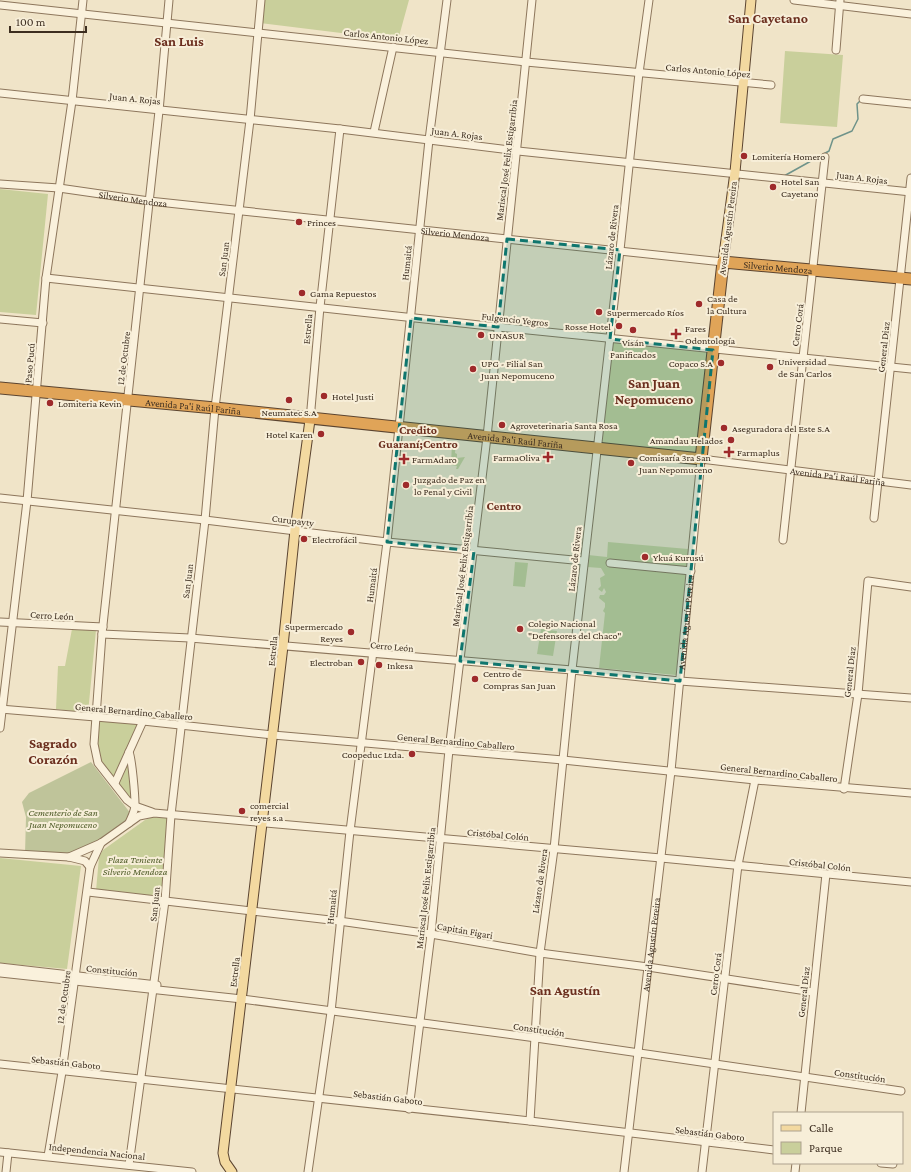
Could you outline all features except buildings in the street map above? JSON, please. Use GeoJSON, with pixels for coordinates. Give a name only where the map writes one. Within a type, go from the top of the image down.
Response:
{"type":"FeatureCollection","features":[{"type":"Feature","properties":{"kind":"highway","name":"Silverio Mendoza"},"geometry":{"type":"LineString","coordinates":[[723,262],[906,279]]}},
{"type":"Feature","properties":{"kind":"highway","name":"Avenida Agustín Pereira"},"geometry":{"type":"LineString","coordinates":[[701,459],[723,262]]}},
{"type":"Feature","properties":{"kind":"highway","name":"Avenida Pa'i Raúl Fariña"},"geometry":{"type":"LineString","coordinates":[[0,388],[215,408],[310,420],[701,459]]}},
{"type":"Feature","properties":{"kind":"main road","name":"Avenida Agustín Pereira"},"geometry":{"type":"LineString","coordinates":[[723,262],[735,172],[751,0]]}},
{"type":"Feature","properties":{"kind":"main road","name":"Estrella"},"geometry":{"type":"LineString","coordinates":[[232,1172],[225,1162],[223,1153],[242,999],[261,824],[273,735],[295,530],[310,420]]}},
{"type":"Feature","properties":{"kind":"street","name":"Paso Pucú"},"geometry":{"type":"LineString","coordinates":[[0,728],[1,709],[27,501],[46,278],[58,188],[72,101],[84,0]]}},
{"type":"Feature","properties":{"kind":"street","name":"12 de Octubre"},"geometry":{"type":"LineString","coordinates":[[135,806],[127,800],[98,763],[95,754],[96,718],[103,631],[141,288],[149,200],[160,111],[169,0]]}},
{"type":"Feature","properties":{"kind":"street","name":"San Juan"},"geometry":{"type":"LineString","coordinates":[[130,1165],[165,901],[171,815],[190,638],[205,520],[215,408],[250,120],[261,0]]}},
{"type":"Feature","properties":{"kind":"street","name":"Humaitá"},"geometry":{"type":"LineString","coordinates":[[308,1172],[330,1012],[339,921],[387,542],[410,318],[447,0]]}},
{"type":"Feature","properties":{"kind":"street","name":"Mariscal José Felix Estigarribia"},"geometry":{"type":"LineString","coordinates":[[409,1109],[431,934],[449,750],[487,438],[506,238],[518,151],[532,0]]}},
{"type":"Feature","properties":{"kind":"street","name":"Lázaro de Rivera"},"geometry":{"type":"LineString","coordinates":[[530,1121],[540,953],[554,849],[584,561],[639,73],[649,0]]}},
{"type":"Feature","properties":{"kind":"street"},"geometry":{"type":"LineString","coordinates":[[794,0],[840,2],[911,14]]}},
{"type":"Feature","properties":{"kind":"street"},"geometry":{"type":"LineString","coordinates":[[836,50],[840,2]]}},
{"type":"Feature","properties":{"kind":"street","name":"Carlos Antonio López"},"geometry":{"type":"LineString","coordinates":[[0,5],[526,62],[771,85]]}},
{"type":"Feature","properties":{"kind":"street"},"geometry":{"type":"LineString","coordinates":[[374,132],[393,47]]}},
{"type":"Feature","properties":{"kind":"street","name":"Juan A. Rojas"},"geometry":{"type":"LineString","coordinates":[[0,94],[340,128],[518,151],[735,172],[910,192]]}},
{"type":"Feature","properties":{"kind":"street"},"geometry":{"type":"LineString","coordinates":[[863,99],[911,104]]}},
{"type":"Feature","properties":{"kind":"street","name":"Estrella"},"geometry":{"type":"LineString","coordinates":[[310,420],[320,307],[340,128]]}},
{"type":"Feature","properties":{"kind":"street","name":"Cerro Corá"},"geometry":{"type":"LineString","coordinates":[[784,540],[821,182],[825,157]]}},
{"type":"Feature","properties":{"kind":"street","name":"General Diaz"},"geometry":{"type":"LineString","coordinates":[[874,518],[891,367],[906,279],[911,178]]}},
{"type":"Feature","properties":{"kind":"street","name":"Silverio Mendoza"},"geometry":{"type":"LineString","coordinates":[[0,184],[58,188],[149,200],[723,262]]}},
{"type":"Feature","properties":{"kind":"street","name":"Fulgencio Yegros"},"geometry":{"type":"LineString","coordinates":[[46,278],[714,350],[911,369]]}},
{"type":"Feature","properties":{"kind":"street"},"geometry":{"type":"LineString","coordinates":[[0,319],[43,323]]}},
{"type":"Feature","properties":{"kind":"street","name":"Avenida Pa'i Raúl Fariña"},"geometry":{"type":"LineString","coordinates":[[701,459],[911,485]]}},
{"type":"Feature","properties":{"kind":"street","name":"Avenida Agustín Pereira"},"geometry":{"type":"LineString","coordinates":[[624,1172],[671,771],[701,459]]}},
{"type":"Feature","properties":{"kind":"street","name":"Curupayty"},"geometry":{"type":"LineString","coordinates":[[0,498],[295,530],[387,542],[584,561]]}},
{"type":"Feature","properties":{"kind":"street"},"geometry":{"type":"LineString","coordinates":[[610,563],[690,571]]}},
{"type":"Feature","properties":{"kind":"street","name":"General Diaz"},"geometry":{"type":"LineString","coordinates":[[844,788],[858,694],[868,581],[911,587]]}},
{"type":"Feature","properties":{"kind":"street","name":"Cerro León"},"geometry":{"type":"LineString","coordinates":[[0,622],[372,655],[572,670],[680,681],[911,698]]}},
{"type":"Feature","properties":{"kind":"street","name":"General Bernardino Caballero"},"geometry":{"type":"LineString","coordinates":[[1,709],[143,721],[361,743],[564,760],[755,780],[911,793]]}},
{"type":"Feature","properties":{"kind":"street"},"geometry":{"type":"LineString","coordinates":[[115,783],[143,721]]}},
{"type":"Feature","properties":{"kind":"street"},"geometry":{"type":"LineString","coordinates":[[129,752],[132,758],[135,806],[129,823]]}},
{"type":"Feature","properties":{"kind":"street","name":"Cerro Corá"},"geometry":{"type":"LineString","coordinates":[[702,1172],[738,866],[755,780]]}},
{"type":"Feature","properties":{"kind":"street"},"geometry":{"type":"LineString","coordinates":[[135,806],[154,813]]}},
{"type":"Feature","properties":{"kind":"street"},"geometry":{"type":"LineString","coordinates":[[69,857],[101,843],[139,816],[154,813]]}},
{"type":"Feature","properties":{"kind":"street","name":"Cristóbal Colón"},"geometry":{"type":"LineString","coordinates":[[154,813],[261,824],[661,858],[911,882]]}},
{"type":"Feature","properties":{"kind":"street","name":"12 de Octubre"},"geometry":{"type":"LineString","coordinates":[[48,1156],[76,979],[90,868],[101,843]]}},
{"type":"Feature","properties":{"kind":"street"},"geometry":{"type":"LineString","coordinates":[[0,853],[69,857],[85,861],[90,868]]}},
{"type":"Feature","properties":{"kind":"street","name":"General Diaz"},"geometry":{"type":"LineString","coordinates":[[801,1112],[826,874]]}},
{"type":"Feature","properties":{"kind":"street","name":"Capitán Figari"},"geometry":{"type":"LineString","coordinates":[[88,892],[339,921],[431,934],[540,953],[648,967],[813,992]]}},
{"type":"Feature","properties":{"kind":"street","name":"Constitución"},"geometry":{"type":"LineString","coordinates":[[0,967],[76,979]]}},
{"type":"Feature","properties":{"kind":"street","name":"Constitución"},"geometry":{"type":"LineString","coordinates":[[0,974],[76,979],[154,987],[174,992],[242,999],[330,1012],[536,1038],[901,1091]]}},
{"type":"Feature","properties":{"kind":"street","name":"Sebastián Gaboto"},"geometry":{"type":"LineString","coordinates":[[0,1064],[62,1072],[231,1088],[409,1109],[530,1121],[773,1150]]}},
{"type":"Feature","properties":{"kind":"street"},"geometry":{"type":"LineString","coordinates":[[4,1152],[6,1172]]}},
{"type":"Feature","properties":{"kind":"street","name":"Independencia Nacional"},"geometry":{"type":"LineString","coordinates":[[4,1152],[192,1172]]}},
{"type":"Feature","properties":{"kind":"highlighted area"},"geometry":{"type":"Polygon","coordinates":[[[507,239],[620,250],[610,339],[713,350],[680,681],[460,661],[474,551],[387,542],[411,318],[498,327],[507,239]]]}},
{"type":"Feature","properties":{"kind":"green space"},"geometry":{"type":"Polygon","coordinates":[[[263,0],[409,0],[398,40],[260,23],[263,0]]]}},
{"type":"Feature","properties":{"kind":"green space"},"geometry":{"type":"Polygon","coordinates":[[[785,51],[843,55],[837,127],[780,123],[785,51]]]}},
{"type":"Feature","properties":{"kind":"green space"},"geometry":{"type":"Polygon","coordinates":[[[0,189],[48,194],[36,315],[0,312],[0,189]]]}},
{"type":"Feature","properties":{"kind":"green space"},"geometry":{"type":"Polygon","coordinates":[[[611,340],[712,351],[700,458],[597,447],[611,340]]]}},
{"type":"Feature","properties":{"kind":"green space"},"geometry":{"type":"Polygon","coordinates":[[[452,442],[456,442],[455,453],[457,454],[457,458],[465,457],[458,469],[456,469],[457,466],[451,465],[452,442]]]}},
{"type":"Feature","properties":{"kind":"green space"},"geometry":{"type":"Polygon","coordinates":[[[608,542],[688,549],[676,675],[599,668],[605,613],[603,611],[605,603],[599,598],[600,595],[604,595],[606,592],[604,588],[602,592],[598,589],[601,586],[600,578],[605,575],[601,568],[587,567],[588,555],[607,557],[608,542]]]}},
{"type":"Feature","properties":{"kind":"green space"},"geometry":{"type":"Polygon","coordinates":[[[515,562],[528,563],[525,587],[513,586],[515,562]]]}},
{"type":"Feature","properties":{"kind":"green space"},"geometry":{"type":"Polygon","coordinates":[[[72,629],[96,630],[88,713],[56,709],[58,666],[65,666],[72,629]]]}},
{"type":"Feature","properties":{"kind":"green space"},"geometry":{"type":"Polygon","coordinates":[[[541,629],[557,631],[553,656],[537,654],[541,629]]]}},
{"type":"Feature","properties":{"kind":"green space"},"geometry":{"type":"Polygon","coordinates":[[[95,718],[143,721],[129,752],[135,806],[98,763],[95,718]]]}},
{"type":"Feature","properties":{"kind":"green space","name":"Cementerio de San Juan Nepomuceno"},"geometry":{"type":"Polygon","coordinates":[[[91,762],[131,814],[130,823],[69,856],[25,854],[26,817],[22,802],[29,793],[91,762]]]}},
{"type":"Feature","properties":{"kind":"green space","name":"Plaza Teniente Silverio Mendoza"},"geometry":{"type":"Polygon","coordinates":[[[153,817],[169,818],[162,897],[96,891],[99,857],[103,850],[145,820],[153,817]]]}},
{"type":"Feature","properties":{"kind":"green space"},"geometry":{"type":"Polygon","coordinates":[[[0,858],[81,866],[67,969],[0,963],[0,858]]]}},
{"type":"Feature","properties":{"kind":"waterway"},"geometry":{"type":"LineString","coordinates":[[784,176],[829,151],[833,139],[852,131],[858,119],[857,104],[860,101]]}},
{"type":"Feature","properties":{"kind":"place","name":"Lomitería Homero"},"geometry":{"type":"Point","coordinates":[744,156]}},
{"type":"Feature","properties":{"kind":"place","name":"Hotel San Cayetano"},"geometry":{"type":"Point","coordinates":[773,187]}},
{"type":"Feature","properties":{"kind":"place","name":"Princes"},"geometry":{"type":"Point","coordinates":[299,222]}},
{"type":"Feature","properties":{"kind":"place","name":"Gama Repuestos"},"geometry":{"type":"Point","coordinates":[302,293]}},
{"type":"Feature","properties":{"kind":"place","name":"Casa de la Cultura"},"geometry":{"type":"Point","coordinates":[699,304]}},
{"type":"Feature","properties":{"kind":"place","name":"Supermercado Ríos"},"geometry":{"type":"Point","coordinates":[599,312]}},
{"type":"Feature","properties":{"kind":"place","name":"Rosse Hotel"},"geometry":{"type":"Point","coordinates":[619,326]}},
{"type":"Feature","properties":{"kind":"place","name":"Visán Panificados"},"geometry":{"type":"Point","coordinates":[633,330]}},
{"type":"Feature","properties":{"kind":"place","name":"Fares Odontología"},"geometry":{"type":"Point","coordinates":[676,334]}},
{"type":"Feature","properties":{"kind":"place","name":"UNASUR"},"geometry":{"type":"Point","coordinates":[481,335]}},
{"type":"Feature","properties":{"kind":"place","name":"Copaco S.A"},"geometry":{"type":"Point","coordinates":[721,363]}},
{"type":"Feature","properties":{"kind":"place","name":"Universidad de San Carlos"},"geometry":{"type":"Point","coordinates":[770,367]}},
{"type":"Feature","properties":{"kind":"place","name":"UPG - Filial San Juan Nepomuceno"},"geometry":{"type":"Point","coordinates":[473,369]}},
{"type":"Feature","properties":{"kind":"place","name":"Hotel Justi"},"geometry":{"type":"Point","coordinates":[324,396]}},
{"type":"Feature","properties":{"kind":"place","name":"Neumatec S.A"},"geometry":{"type":"Point","coordinates":[289,400]}},
{"type":"Feature","properties":{"kind":"place","name":"Lomiteria Kevin"},"geometry":{"type":"Point","coordinates":[50,403]}},
{"type":"Feature","properties":{"kind":"place","name":"Agroveterinaria Santa Rosa"},"geometry":{"type":"Point","coordinates":[502,425]}},
{"type":"Feature","properties":{"kind":"place","name":"Aseguradora del Este S.A"},"geometry":{"type":"Point","coordinates":[724,428]}},
{"type":"Feature","properties":{"kind":"place","name":"Hotel Karen"},"geometry":{"type":"Point","coordinates":[321,434]}},
{"type":"Feature","properties":{"kind":"place","name":"Amandau Helados"},"geometry":{"type":"Point","coordinates":[731,440]}},
{"type":"Feature","properties":{"kind":"place","name":"Farmaplus"},"geometry":{"type":"Point","coordinates":[729,452]}},
{"type":"Feature","properties":{"kind":"place","name":"FarmaOliva"},"geometry":{"type":"Point","coordinates":[548,457]}},
{"type":"Feature","properties":{"kind":"place","name":"FarmAdaro"},"geometry":{"type":"Point","coordinates":[404,459]}},
{"type":"Feature","properties":{"kind":"place","name":"Comisaría 3ra San Juan Nepomuceno"},"geometry":{"type":"Point","coordinates":[631,463]}},
{"type":"Feature","properties":{"kind":"place","name":"Juzgado de Paz en lo Penal y Civil"},"geometry":{"type":"Point","coordinates":[406,485]}},
{"type":"Feature","properties":{"kind":"place","name":"Electrofácil"},"geometry":{"type":"Point","coordinates":[304,539]}},
{"type":"Feature","properties":{"kind":"place","name":"Ykuá Kurusú"},"geometry":{"type":"Point","coordinates":[645,557]}},
{"type":"Feature","properties":{"kind":"place","name":"Colegio Nacional \"Defensores del Chaco\""},"geometry":{"type":"Point","coordinates":[520,629]}},
{"type":"Feature","properties":{"kind":"place","name":"Supermercado Reyes"},"geometry":{"type":"Point","coordinates":[351,632]}},
{"type":"Feature","properties":{"kind":"place","name":"Electroban"},"geometry":{"type":"Point","coordinates":[361,662]}},
{"type":"Feature","properties":{"kind":"place","name":"Inkesa"},"geometry":{"type":"Point","coordinates":[379,665]}},
{"type":"Feature","properties":{"kind":"place","name":"Centro de Compras San Juan"},"geometry":{"type":"Point","coordinates":[475,679]}},
{"type":"Feature","properties":{"kind":"place","name":"Coopeduc Ltda."},"geometry":{"type":"Point","coordinates":[412,754]}},
{"type":"Feature","properties":{"kind":"place","name":"comercial reyes s.a"},"geometry":{"type":"Point","coordinates":[242,811]}},
{"type":"Feature","properties":{"kind":"district","name":"San Cayetano"},"geometry":{"type":"Point","coordinates":[768,18]}},
{"type":"Feature","properties":{"kind":"district","name":"San Luis"},"geometry":{"type":"Point","coordinates":[179,41]}},
{"type":"Feature","properties":{"kind":"district","name":"San Juan Nepomuceno"},"geometry":{"type":"Point","coordinates":[654,392]}},
{"type":"Feature","properties":{"kind":"district","name":"Credito Guaraní;Centro"},"geometry":{"type":"Point","coordinates":[418,437]}},
{"type":"Feature","properties":{"kind":"district","name":"Centro"},"geometry":{"type":"Point","coordinates":[504,506]}},
{"type":"Feature","properties":{"kind":"district","name":"Sagrado Corazón"},"geometry":{"type":"Point","coordinates":[53,752]}},
{"type":"Feature","properties":{"kind":"district","name":"San Agustín"},"geometry":{"type":"Point","coordinates":[565,990]}}]}
